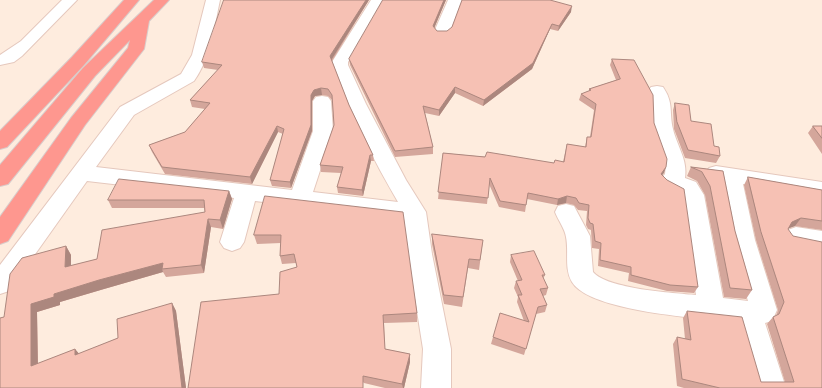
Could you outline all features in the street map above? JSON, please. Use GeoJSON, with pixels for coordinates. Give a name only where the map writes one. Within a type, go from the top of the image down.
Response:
{"type":"FeatureCollection","features":[{"type":"Feature","properties":{"kind":"highway"},"geometry":{"type":"LineString","coordinates":[[0,143],[78,61],[132,0]]}},
{"type":"Feature","properties":{"kind":"highway"},"geometry":{"type":"LineString","coordinates":[[0,179],[89,72],[162,0]]}},
{"type":"Feature","properties":{"kind":"highway"},"geometry":{"type":"LineString","coordinates":[[0,235],[78,122],[136,49],[142,20]]}},
{"type":"Feature","properties":{"kind":"street"},"geometry":{"type":"LineString","coordinates":[[0,60],[7,59],[14,54],[46,26],[70,0]]}},
{"type":"Feature","properties":{"kind":"street"},"geometry":{"type":"LineString","coordinates":[[0,284],[83,173],[127,111],[188,77],[200,55],[213,0]]}},
{"type":"Feature","properties":{"kind":"street"},"geometry":{"type":"LineString","coordinates":[[378,0],[340,62],[340,66],[344,71],[357,104],[396,181],[415,212],[420,254],[437,349],[436,388]]}},
{"type":"Feature","properties":{"kind":"street"},"geometry":{"type":"LineString","coordinates":[[442,32],[455,0]]}},
{"type":"Feature","properties":{"kind":"street"},"geometry":{"type":"LineString","coordinates":[[658,91],[661,97],[663,129],[676,165],[675,177],[671,180],[688,188],[693,195],[711,308]]}},
{"type":"Feature","properties":{"kind":"street"},"geometry":{"type":"LineString","coordinates":[[300,197],[323,130],[322,101]]}},
{"type":"Feature","properties":{"kind":"street"},"geometry":{"type":"LineString","coordinates":[[676,165],[730,175],[822,188]]}},
{"type":"Feature","properties":{"kind":"street"},"geometry":{"type":"LineString","coordinates":[[83,173],[300,197],[415,212]]}},
{"type":"Feature","properties":{"kind":"street"},"geometry":{"type":"LineString","coordinates":[[566,212],[578,236],[581,275],[587,283],[607,292],[635,299],[749,314],[762,313],[764,310],[743,240],[730,175]]}},
{"type":"Feature","properties":{"kind":"street"},"geometry":{"type":"LineString","coordinates":[[232,242],[247,191]]}},
{"type":"Feature","properties":{"kind":"street"},"geometry":{"type":"LineString","coordinates":[[796,236],[822,240]]}},
{"type":"Feature","properties":{"kind":"street"},"geometry":{"type":"LineString","coordinates":[[749,314],[771,388]]}},
{"type":"Feature","properties":{"kind":"building"},"geometry":{"type":"Polygon","coordinates":[[[224,0],[366,0],[330,56],[349,105],[373,155],[370,155],[362,190],[337,187],[343,167],[320,165],[334,125],[332,95],[328,89],[321,88],[314,90],[311,95],[311,125],[290,182],[270,180],[284,129],[277,126],[250,177],[162,167],[149,145],[185,132],[210,103],[190,100],[222,65],[202,62],[224,0]]]}},
{"type":"Feature","properties":{"kind":"building"},"geometry":{"type":"Polygon","coordinates":[[[383,0],[444,0],[433,26],[437,31],[447,31],[452,27],[462,0],[550,0],[572,6],[559,26],[552,24],[533,63],[484,100],[455,87],[439,110],[423,106],[433,147],[395,151],[349,59],[383,0]]]}},
{"type":"Feature","properties":{"kind":"building"},"geometry":{"type":"Polygon","coordinates":[[[612,59],[634,60],[653,95],[654,123],[667,159],[666,167],[661,174],[667,180],[684,189],[698,287],[670,285],[631,275],[631,267],[600,260],[601,243],[595,241],[593,224],[590,223],[588,218],[589,205],[579,203],[576,198],[567,196],[558,199],[528,193],[526,205],[500,201],[490,178],[488,198],[438,192],[443,153],[485,157],[487,152],[554,163],[555,160],[564,162],[567,144],[586,147],[587,137],[591,137],[596,104],[581,94],[591,90],[589,89],[620,79],[612,59]]]}},
{"type":"Feature","properties":{"kind":"building"},"geometry":{"type":"Polygon","coordinates":[[[675,103],[689,105],[691,121],[711,124],[714,146],[719,147],[720,156],[688,150],[677,122],[675,103]]]}},
{"type":"Feature","properties":{"kind":"building"},"geometry":{"type":"Polygon","coordinates":[[[813,126],[822,126],[822,138],[813,126]]]}},
{"type":"Feature","properties":{"kind":"building"},"geometry":{"type":"Polygon","coordinates":[[[691,167],[723,171],[735,231],[752,290],[730,288],[710,186],[702,172],[691,167]]]}},
{"type":"Feature","properties":{"kind":"building"},"geometry":{"type":"Polygon","coordinates":[[[748,177],[822,190],[822,221],[801,218],[792,222],[788,229],[793,236],[822,242],[822,388],[720,388],[682,379],[677,337],[691,340],[687,311],[742,317],[761,382],[794,382],[773,317],[779,314],[784,302],[761,232],[748,177]]]}},
{"type":"Feature","properties":{"kind":"building"},"geometry":{"type":"Polygon","coordinates":[[[119,179],[229,191],[220,220],[208,219],[201,265],[162,269],[163,263],[99,280],[54,294],[54,297],[31,304],[31,366],[75,349],[75,355],[118,338],[117,319],[172,303],[182,388],[0,388],[0,318],[4,317],[10,274],[22,258],[66,246],[65,267],[97,259],[102,230],[205,212],[204,200],[108,200],[119,179]]]}},
{"type":"Feature","properties":{"kind":"building"},"geometry":{"type":"Polygon","coordinates":[[[265,196],[403,212],[417,313],[383,315],[385,349],[410,354],[402,384],[363,376],[363,388],[188,388],[201,302],[279,294],[280,272],[297,267],[294,254],[280,256],[281,235],[254,235],[265,196]]]}},
{"type":"Feature","properties":{"kind":"building"},"geometry":{"type":"Polygon","coordinates":[[[432,234],[483,240],[480,260],[469,259],[463,297],[444,295],[432,234]]]}},
{"type":"Feature","properties":{"kind":"building"},"geometry":{"type":"Polygon","coordinates":[[[534,251],[545,275],[542,275],[548,288],[540,289],[547,305],[538,307],[526,349],[493,337],[500,313],[529,322],[518,295],[522,295],[516,281],[522,280],[511,255],[534,251]]]}}]}
